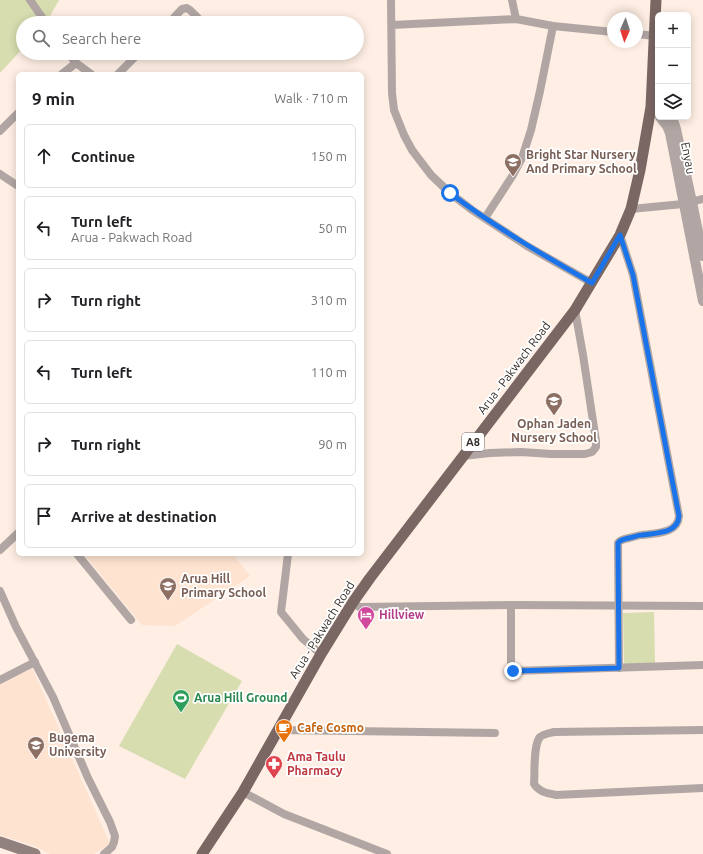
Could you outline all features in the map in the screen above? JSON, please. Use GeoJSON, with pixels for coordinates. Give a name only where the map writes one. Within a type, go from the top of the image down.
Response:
{"type":"FeatureCollection","features":[{"type":"Feature","properties":{"kind":"main road","name":"Arua - Pakwach Road"},"geometry":{"type":"LineString","coordinates":[[656,0],[656,12]]}},
{"type":"Feature","properties":{"kind":"main road","name":"Arua - Pakwach Road"},"geometry":{"type":"LineString","coordinates":[[202,854],[243,792],[320,654],[353,602],[575,310],[620,235],[631,209],[654,104],[655,36]]}},
{"type":"Feature","properties":{"kind":"main road"},"geometry":{"type":"LineString","coordinates":[[0,842],[35,854]]}},
{"type":"Feature","properties":{"kind":"street"},"geometry":{"type":"LineString","coordinates":[[30,0],[41,16]]}},
{"type":"Feature","properties":{"kind":"street"},"geometry":{"type":"LineString","coordinates":[[391,0],[392,86],[394,110],[412,150],[431,175],[450,193],[472,210],[528,246],[592,283]]}},
{"type":"Feature","properties":{"kind":"street"},"geometry":{"type":"LineString","coordinates":[[512,0],[516,19]]}},
{"type":"Feature","properties":{"kind":"street"},"geometry":{"type":"LineString","coordinates":[[176,16],[182,9],[187,8],[196,16]]}},
{"type":"Feature","properties":{"kind":"street"},"geometry":{"type":"LineString","coordinates":[[392,25],[516,19],[553,26],[607,31]]}},
{"type":"Feature","properties":{"kind":"street"},"geometry":{"type":"LineString","coordinates":[[485,218],[513,175],[522,158],[531,130],[553,26]]}},
{"type":"Feature","properties":{"kind":"street"},"geometry":{"type":"LineString","coordinates":[[643,35],[655,36]]}},
{"type":"Feature","properties":{"kind":"street"},"geometry":{"type":"LineString","coordinates":[[120,72],[132,60]]}},
{"type":"Feature","properties":{"kind":"street"},"geometry":{"type":"LineString","coordinates":[[64,72],[76,62],[88,72]]}},
{"type":"Feature","properties":{"kind":"street"},"geometry":{"type":"LineString","coordinates":[[0,131],[16,116]]}},
{"type":"Feature","properties":{"kind":"street","name":"Enyau"},"geometry":{"type":"LineString","coordinates":[[662,120],[670,132],[703,256]]}},
{"type":"Feature","properties":{"kind":"street","name":"Enyau"},"geometry":{"type":"LineString","coordinates":[[672,120],[676,129],[703,301]]}},
{"type":"Feature","properties":{"kind":"street"},"geometry":{"type":"LineString","coordinates":[[0,174],[16,185]]}},
{"type":"Feature","properties":{"kind":"street"},"geometry":{"type":"LineString","coordinates":[[631,209],[688,203],[703,199]]}},
{"type":"Feature","properties":{"kind":"street"},"geometry":{"type":"LineString","coordinates":[[619,668],[618,543],[620,540],[640,535],[670,530],[675,526],[679,516],[633,275],[620,235]]}},
{"type":"Feature","properties":{"kind":"street"},"geometry":{"type":"LineString","coordinates":[[463,456],[521,452],[585,454],[592,452],[596,447],[575,310]]}},
{"type":"Feature","properties":{"kind":"street"},"geometry":{"type":"LineString","coordinates":[[0,550],[16,535]]}},
{"type":"Feature","properties":{"kind":"street"},"geometry":{"type":"LineString","coordinates":[[79,556],[131,620]]}},
{"type":"Feature","properties":{"kind":"street"},"geometry":{"type":"LineString","coordinates":[[288,556],[281,612],[303,639],[320,654]]}},
{"type":"Feature","properties":{"kind":"street"},"geometry":{"type":"LineString","coordinates":[[0,591],[16,627],[53,697],[88,778],[110,822],[115,836],[112,847],[104,854]]}},
{"type":"Feature","properties":{"kind":"street"},"geometry":{"type":"LineString","coordinates":[[353,602],[359,606],[703,606]]}},
{"type":"Feature","properties":{"kind":"street"},"geometry":{"type":"LineString","coordinates":[[512,605],[511,665],[513,671],[703,665]]}},
{"type":"Feature","properties":{"kind":"street"},"geometry":{"type":"LineString","coordinates":[[0,680],[35,662]]}},
{"type":"Feature","properties":{"kind":"street"},"geometry":{"type":"LineString","coordinates":[[278,730],[495,733]]}},
{"type":"Feature","properties":{"kind":"street"},"geometry":{"type":"LineString","coordinates":[[703,730],[554,732],[546,734],[540,736],[536,745],[534,784],[545,793],[556,795],[703,788]]}},
{"type":"Feature","properties":{"kind":"street"},"geometry":{"type":"LineString","coordinates":[[243,792],[284,814],[387,854]]}},
{"type":"Feature","properties":{"kind":"shaded area","name":"Arua Hill Primary School"},"geometry":{"type":"Polygon","coordinates":[[[86,556],[235,556],[250,576],[175,626],[142,625],[86,556]]]}},
{"type":"Feature","properties":{"kind":"shaded area","name":"Bugema University"},"geometry":{"type":"Polygon","coordinates":[[[32,668],[110,844],[94,854],[50,854],[34,846],[0,835],[0,685],[32,668]]]}},
{"type":"Feature","properties":{"kind":"green space"},"geometry":{"type":"Polygon","coordinates":[[[0,0],[59,0],[50,16],[16,16],[16,56],[0,73],[0,0]]]}},
{"type":"Feature","properties":{"kind":"green space"},"geometry":{"type":"Polygon","coordinates":[[[654,612],[655,664],[624,665],[623,613],[654,612]]]}},
{"type":"Feature","properties":{"kind":"green space","name":"Arua Hill Ground"},"geometry":{"type":"Polygon","coordinates":[[[177,644],[242,681],[185,779],[119,746],[177,644]]]}},
{"type":"Feature","properties":{"kind":"place","name":"Bright Star Nursery And Primary School"},"geometry":{"type":"Point","coordinates":[513,177]}},
{"type":"Feature","properties":{"kind":"place","name":"Ophan Jaden Nursery School"},"geometry":{"type":"Point","coordinates":[554,416]}},
{"type":"Feature","properties":{"kind":"place","name":"Arua Hill Primary School"},"geometry":{"type":"Point","coordinates":[168,601]}},
{"type":"Feature","properties":{"kind":"place","name":"Hillview"},"geometry":{"type":"Point","coordinates":[366,630]}},
{"type":"Feature","properties":{"kind":"place","name":"Arua Hill Ground"},"geometry":{"type":"Point","coordinates":[181,713]}},
{"type":"Feature","properties":{"kind":"place","name":"Cafe Cosmo"},"geometry":{"type":"Point","coordinates":[284,743]}},
{"type":"Feature","properties":{"kind":"place","name":"Bugema University"},"geometry":{"type":"Point","coordinates":[36,760]}},
{"type":"Feature","properties":{"kind":"place","name":"Ama Taulu Pharmacy"},"geometry":{"type":"Point","coordinates":[274,779]}},
{"type":"Feature","properties":{"kind":"route"},"geometry":{"type":"LineString","coordinates":[[450,193],[472,210],[528,246],[592,283],[620,235],[633,275],[679,516],[675,526],[670,530],[640,535],[620,540],[618,543],[619,668],[513,671]]}}]}
